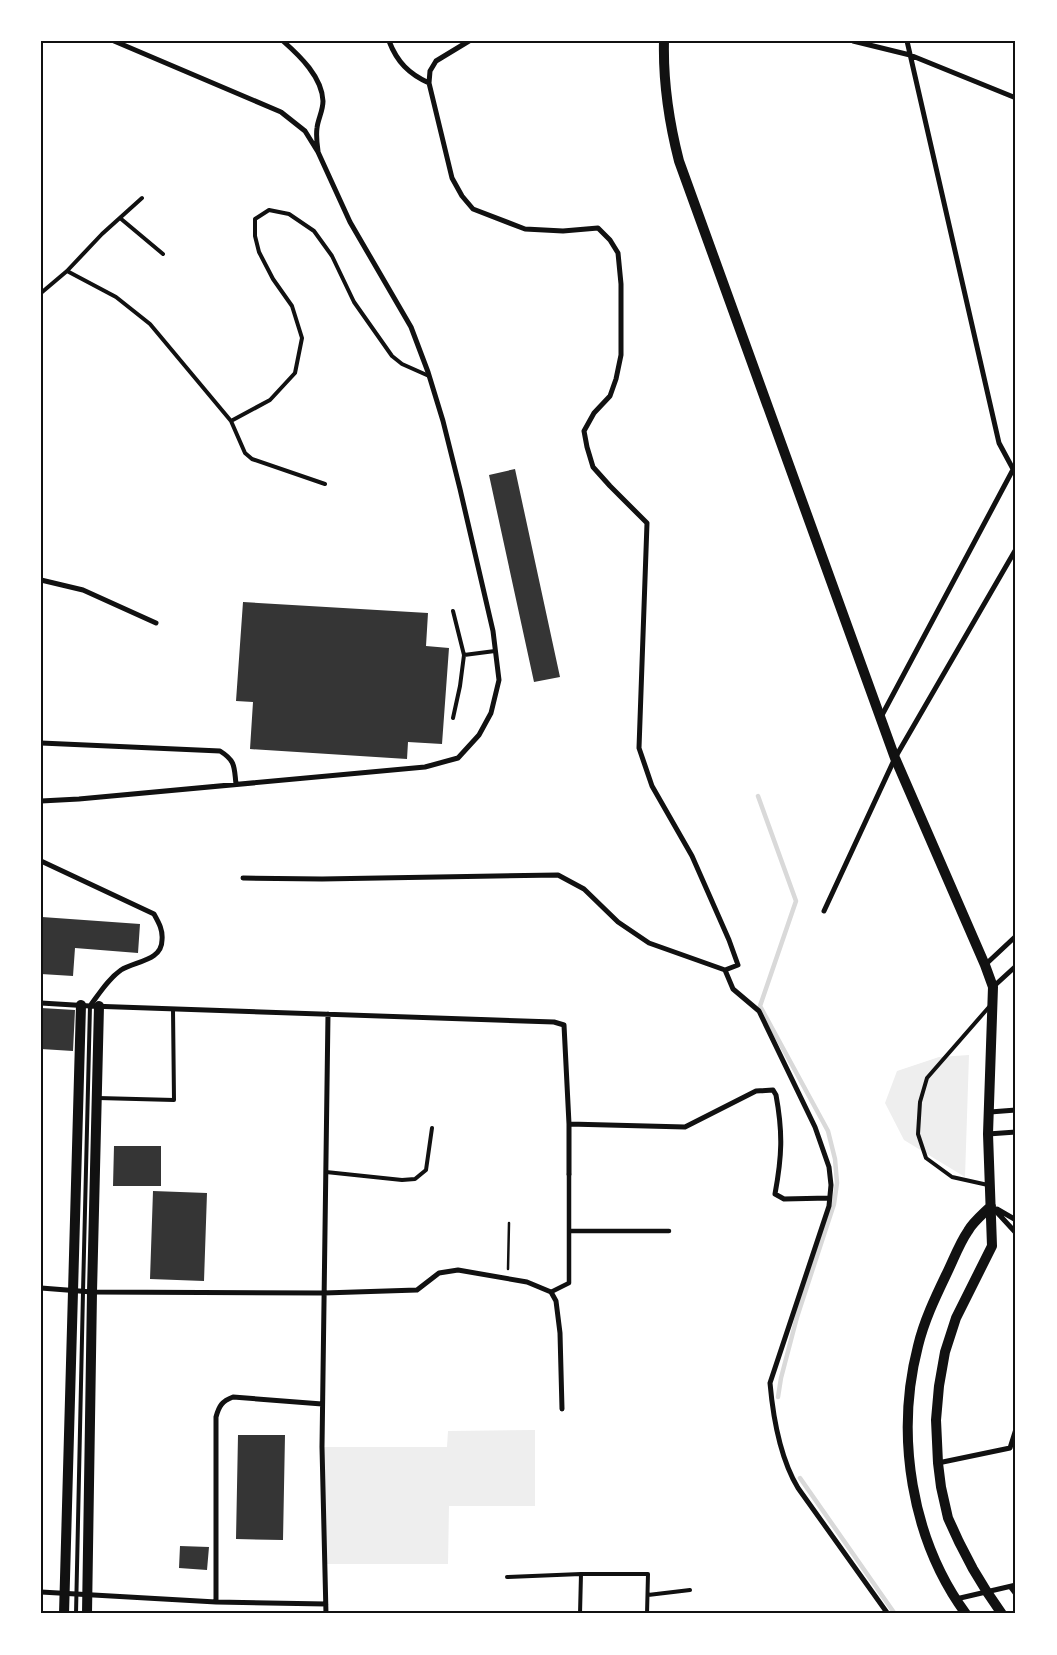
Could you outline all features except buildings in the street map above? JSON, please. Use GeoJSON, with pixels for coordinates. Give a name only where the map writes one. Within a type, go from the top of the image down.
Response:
{"type":"FeatureCollection","features":[{"type":"Feature","properties":{"kind":"main road"},"geometry":{"type":"LineString","coordinates":[[664,41],[663,68],[672,136],[679,162],[895,758],[993,987],[988,1134],[992,1246],[956,1318],[945,1352],[936,1420],[938,1463],[948,1518],[958,1542],[1002,1614]]}},
{"type":"Feature","properties":{"kind":"main road"},"geometry":{"type":"LineString","coordinates":[[64,1614],[92,1098],[90,1006]]}},
{"type":"Feature","properties":{"kind":"main road"},"geometry":{"type":"LineString","coordinates":[[87,1614],[83,1594],[82,1292],[90,1006]]}},
{"type":"Feature","properties":{"kind":"main road"},"geometry":{"type":"LineString","coordinates":[[966,1614],[955,1600],[945,1580],[922,1526],[914,1492],[908,1419],[918,1346],[930,1308],[968,1230],[991,1206]]}},
{"type":"Feature","properties":{"kind":"street"},"geometry":{"type":"LineString","coordinates":[[41,801],[425,767],[458,758],[478,735],[491,713],[499,680],[493,630],[460,489],[429,376],[411,327],[350,222],[318,152],[305,131],[281,112],[114,41]]}},
{"type":"Feature","properties":{"kind":"street"},"geometry":{"type":"LineString","coordinates":[[283,41],[298,54],[311,70],[318,85],[323,101],[317,128],[318,152]]}},
{"type":"Feature","properties":{"kind":"street"},"geometry":{"type":"LineString","coordinates":[[389,41],[400,63],[415,76],[429,83]]}},
{"type":"Feature","properties":{"kind":"street"},"geometry":{"type":"LineString","coordinates":[[244,878],[322,879],[558,875],[584,889],[618,922],[649,943],[725,970],[738,965],[692,856],[652,786],[639,748],[647,523],[592,466],[584,431],[594,413],[610,396],[622,355],[621,284],[618,253],[610,240],[598,228],[562,231],[525,229],[473,209],[462,196],[452,178],[429,83],[430,71],[436,61],[469,41]]}},
{"type":"Feature","properties":{"kind":"street"},"geometry":{"type":"LineString","coordinates":[[853,41],[910,55],[1016,98]]}},
{"type":"Feature","properties":{"kind":"street"},"geometry":{"type":"LineString","coordinates":[[881,717],[1015,468],[999,443],[907,41]]}},
{"type":"Feature","properties":{"kind":"street"},"geometry":{"type":"LineString","coordinates":[[824,911],[895,758],[1016,549]]}},
{"type":"Feature","properties":{"kind":"street"},"geometry":{"type":"LineString","coordinates":[[41,580],[83,590],[156,623]]}},
{"type":"Feature","properties":{"kind":"street"},"geometry":{"type":"LineString","coordinates":[[41,743],[220,751],[230,757],[236,784]]}},
{"type":"Feature","properties":{"kind":"street"},"geometry":{"type":"LineString","coordinates":[[41,861],[154,914],[159,922],[162,932],[160,950],[152,957],[120,970],[107,982],[90,1006]]}},
{"type":"Feature","properties":{"kind":"street"},"geometry":{"type":"LineString","coordinates":[[985,965],[1016,936]]}},
{"type":"Feature","properties":{"kind":"street"},"geometry":{"type":"LineString","coordinates":[[993,987],[1016,966]]}},
{"type":"Feature","properties":{"kind":"street"},"geometry":{"type":"LineString","coordinates":[[725,970],[733,989],[758,1011],[815,1127],[829,1167],[831,1185],[828,1206],[770,1383],[784,1458],[789,1472],[888,1614]]}},
{"type":"Feature","properties":{"kind":"street"},"geometry":{"type":"LineString","coordinates":[[41,1003],[530,1020],[554,1022],[564,1025],[569,1124],[569,1283],[551,1292]]}},
{"type":"Feature","properties":{"kind":"street"},"geometry":{"type":"LineString","coordinates":[[326,1614],[322,1404],[328,1014]]}},
{"type":"Feature","properties":{"kind":"street"},"geometry":{"type":"LineString","coordinates":[[569,1124],[685,1127],[756,1091],[773,1090],[776,1095],[782,1140],[781,1163],[775,1194],[784,1199],[829,1198]]}},
{"type":"Feature","properties":{"kind":"street"},"geometry":{"type":"LineString","coordinates":[[990,1112],[1016,1110]]}},
{"type":"Feature","properties":{"kind":"street"},"geometry":{"type":"LineString","coordinates":[[988,1134],[1016,1132]]}},
{"type":"Feature","properties":{"kind":"street"},"geometry":{"type":"LineString","coordinates":[[991,1206],[1016,1220]]}},
{"type":"Feature","properties":{"kind":"street"},"geometry":{"type":"LineString","coordinates":[[991,1206],[1016,1233]]}},
{"type":"Feature","properties":{"kind":"street"},"geometry":{"type":"LineString","coordinates":[[569,1231],[669,1231]]}},
{"type":"Feature","properties":{"kind":"street"},"geometry":{"type":"LineString","coordinates":[[41,1288],[82,1292],[324,1293],[417,1290],[439,1273],[458,1270],[527,1282],[551,1292],[556,1301],[560,1333],[562,1409]]}},
{"type":"Feature","properties":{"kind":"street"},"geometry":{"type":"LineString","coordinates":[[216,1602],[216,1417],[219,1406],[233,1396],[322,1404]]}},
{"type":"Feature","properties":{"kind":"street"},"geometry":{"type":"LineString","coordinates":[[938,1463],[1013,1448],[1016,1429]]}},
{"type":"Feature","properties":{"kind":"street"},"geometry":{"type":"LineString","coordinates":[[955,1600],[1013,1586]]}},
{"type":"Feature","properties":{"kind":"street"},"geometry":{"type":"LineString","coordinates":[[41,1592],[216,1602],[326,1604]]}},
{"type":"Feature","properties":{"kind":"lane"},"geometry":{"type":"LineString","coordinates":[[41,293],[67,271],[102,234],[142,198]]}},
{"type":"Feature","properties":{"kind":"lane"},"geometry":{"type":"LineString","coordinates":[[232,421],[270,400],[295,373],[302,338],[292,306],[273,279],[259,252],[254,236],[255,219],[269,210],[289,214],[314,231],[332,256],[354,302],[392,356],[402,364],[429,376]]}},
{"type":"Feature","properties":{"kind":"lane"},"geometry":{"type":"LineString","coordinates":[[120,218],[163,254]]}},
{"type":"Feature","properties":{"kind":"lane"},"geometry":{"type":"LineString","coordinates":[[67,271],[116,297],[150,324],[232,421],[245,453],[252,459],[325,484]]}},
{"type":"Feature","properties":{"kind":"lane"},"geometry":{"type":"LineString","coordinates":[[453,611],[464,655],[453,718]]}},
{"type":"Feature","properties":{"kind":"lane"},"geometry":{"type":"LineString","coordinates":[[464,655],[495,651]]}},
{"type":"Feature","properties":{"kind":"lane"},"geometry":{"type":"LineString","coordinates":[[990,1186],[952,1177],[926,1158],[918,1134],[920,1102],[927,1078],[992,1003]]}},
{"type":"Feature","properties":{"kind":"lane"},"geometry":{"type":"LineString","coordinates":[[92,1098],[174,1100],[174,1009]]}},
{"type":"Feature","properties":{"kind":"lane"},"geometry":{"type":"LineString","coordinates":[[326,1172],[402,1180],[415,1179],[426,1170],[432,1128]]}},
{"type":"Feature","properties":{"kind":"lane"},"geometry":{"type":"LineString","coordinates":[[580,1614],[581,1574]]}},
{"type":"Feature","properties":{"kind":"lane"},"geometry":{"type":"LineString","coordinates":[[506,1577],[648,1574],[646,1614]]}},
{"type":"Feature","properties":{"kind":"lane"},"geometry":{"type":"LineString","coordinates":[[1013,1586],[1016,1595]]}},
{"type":"Feature","properties":{"kind":"lane"},"geometry":{"type":"LineString","coordinates":[[648,1595],[690,1590]]}},
{"type":"Feature","properties":{"kind":"lane"},"geometry":{"type":"LineString","coordinates":[[76,1614],[83,1594]]}},
{"type":"Feature","properties":{"kind":"path"},"geometry":{"type":"LineString","coordinates":[[508,1223],[508,1278]]}},
{"type":"Feature","properties":{"kind":"shaded area"},"geometry":{"type":"Polygon","coordinates":[[[969,1055],[965,1177],[904,1140],[885,1103],[897,1071],[939,1057],[969,1055]]]}},
{"type":"Feature","properties":{"kind":"shaded area"},"geometry":{"type":"Polygon","coordinates":[[[535,1430],[535,1506],[449,1506],[448,1564],[325,1564],[322,1447],[447,1447],[448,1431],[535,1430]]]}},
{"type":"Feature","properties":{"kind":"waterway"},"geometry":{"type":"LineString","coordinates":[[758,796],[796,901],[760,1006],[828,1131],[835,1159],[837,1183],[834,1204],[797,1317],[778,1397]]}},
{"type":"Feature","properties":{"kind":"waterway"},"geometry":{"type":"LineString","coordinates":[[800,1478],[895,1614]]}}]}
